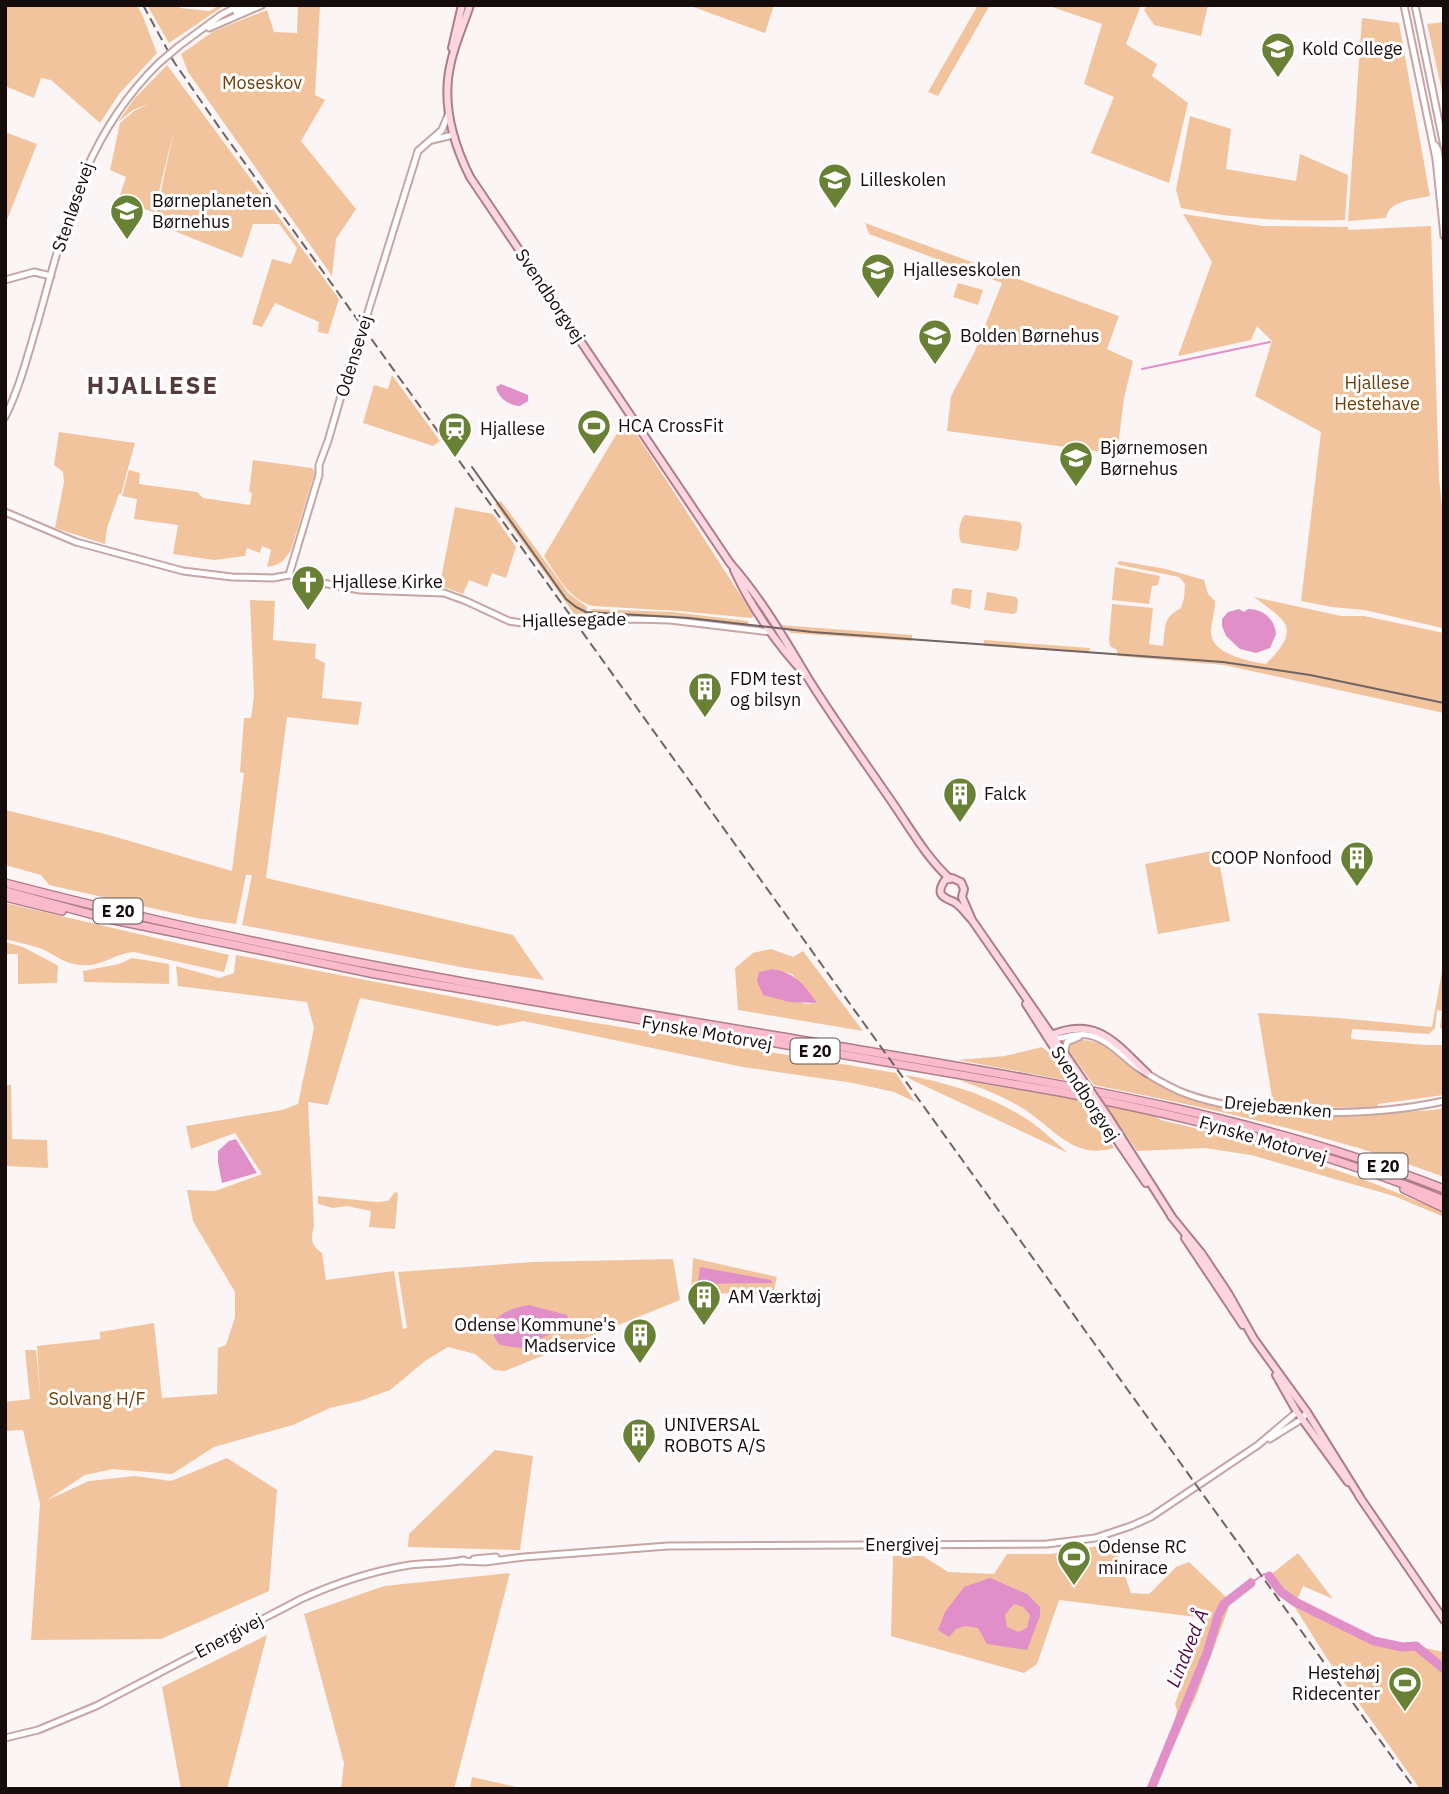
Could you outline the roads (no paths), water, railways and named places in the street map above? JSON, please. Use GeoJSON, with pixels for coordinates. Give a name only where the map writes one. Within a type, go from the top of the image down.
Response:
{"type":"FeatureCollection","features":[{"type":"Feature","properties":{"kind":"highway","name":"Fynske Motorvej"},"geometry":{"type":"LineString","coordinates":[[5,880],[81,903],[376,967],[1160,1103],[1322,1145],[1444,1189]]}},
{"type":"Feature","properties":{"kind":"highway","name":"Fynske Motorvej"},"geometry":{"type":"LineString","coordinates":[[5,891],[109,919],[375,974],[1122,1104],[1260,1137],[1444,1200]]}},
{"type":"Feature","properties":{"kind":"highway"},"geometry":{"type":"LineString","coordinates":[[5,897],[109,919]]}},
{"type":"Feature","properties":{"kind":"highway"},"geometry":{"type":"LineString","coordinates":[[1322,1145],[1368,1157],[1444,1184]]}},
{"type":"Feature","properties":{"kind":"highway"},"geometry":{"type":"LineString","coordinates":[[1386,1178],[1444,1208]]}},
{"type":"Feature","properties":{"kind":"main road","name":"Svendborgvej"},"geometry":{"type":"LineString","coordinates":[[466,5],[464,26],[451,61],[448,115],[464,164],[477,189],[730,563],[747,582],[782,633],[808,678],[946,881]]}},
{"type":"Feature","properties":{"kind":"main road"},"geometry":{"type":"LineString","coordinates":[[451,61],[466,5]]}},
{"type":"Feature","properties":{"kind":"main road","name":"Svendborgvej"},"geometry":{"type":"LineString","coordinates":[[730,563],[741,586],[772,632],[808,678]]}},
{"type":"Feature","properties":{"kind":"main road"},"geometry":{"type":"LineString","coordinates":[[956,878],[961,882],[964,890],[962,897],[954,902],[942,896],[941,889],[946,881],[956,878]]}},
{"type":"Feature","properties":{"kind":"main road","name":"Svendborgvej"},"geometry":{"type":"LineString","coordinates":[[962,897],[972,920],[1109,1118],[1171,1216],[1202,1254],[1228,1293],[1332,1462],[1360,1497],[1444,1620]]}},
{"type":"Feature","properties":{"kind":"main road","name":"Svendborgvej"},"geometry":{"type":"LineString","coordinates":[[954,902],[972,920]]}},
{"type":"Feature","properties":{"kind":"main road"},"geometry":{"type":"LineString","coordinates":[[1051,1037],[1078,1029],[1104,1034],[1118,1043],[1147,1073]]}},
{"type":"Feature","properties":{"kind":"main road","name":"Svendborgvej"},"geometry":{"type":"LineString","coordinates":[[1051,1037],[1067,1068],[1138,1174],[1161,1201]]}},
{"type":"Feature","properties":{"kind":"main road","name":"Svendborgvej"},"geometry":{"type":"LineString","coordinates":[[1269,1361],[1297,1412],[1304,1416],[1345,1471],[1360,1497]]}},
{"type":"Feature","properties":{"kind":"street","name":"Stenløsevej"},"geometry":{"type":"LineString","coordinates":[[5,417],[25,366],[78,188],[93,151],[120,107],[159,63],[221,15],[240,5]]}},
{"type":"Feature","properties":{"kind":"street"},"geometry":{"type":"LineString","coordinates":[[200,32],[251,5]]}},
{"type":"Feature","properties":{"kind":"street","name":"Stenløsevej"},"geometry":{"type":"LineString","coordinates":[[200,32],[260,5]]}},
{"type":"Feature","properties":{"kind":"street"},"geometry":{"type":"LineString","coordinates":[[1404,5],[1432,139],[1444,236]]}},
{"type":"Feature","properties":{"kind":"street"},"geometry":{"type":"LineString","coordinates":[[1415,5],[1444,146]]}},
{"type":"Feature","properties":{"kind":"street","name":"Odensevej"},"geometry":{"type":"LineString","coordinates":[[289,575],[319,475],[319,465],[418,151],[442,130],[448,115]]}},
{"type":"Feature","properties":{"kind":"street"},"geometry":{"type":"LineString","coordinates":[[428,141],[453,135]]}},
{"type":"Feature","properties":{"kind":"street"},"geometry":{"type":"LineString","coordinates":[[1432,139],[1438,150],[1444,189]]}},
{"type":"Feature","properties":{"kind":"street"},"geometry":{"type":"LineString","coordinates":[[5,280],[34,272],[51,275]]}},
{"type":"Feature","properties":{"kind":"street","name":"Hjallesegade"},"geometry":{"type":"LineString","coordinates":[[5,512],[76,542],[183,571],[232,577],[273,578],[289,575],[360,590],[444,593],[522,624],[634,619],[683,621],[782,633]]}},
{"type":"Feature","properties":{"kind":"street","name":"Drejebænken"},"geometry":{"type":"LineString","coordinates":[[1051,1037],[1084,1034],[1105,1041],[1159,1082],[1193,1096],[1258,1108],[1341,1112],[1422,1106],[1444,1101]]}},
{"type":"Feature","properties":{"kind":"street"},"geometry":{"type":"LineString","coordinates":[[1064,1053],[1065,1044],[1075,1038],[1105,1041]]}},
{"type":"Feature","properties":{"kind":"street","name":"Energivej"},"geometry":{"type":"LineString","coordinates":[[1258,1445],[1297,1412]]}},
{"type":"Feature","properties":{"kind":"street","name":"Energivej"},"geometry":{"type":"LineString","coordinates":[[5,1738],[38,1730],[96,1706],[290,1604],[329,1586],[377,1572],[411,1565],[485,1558],[668,1546],[1070,1543],[1114,1533],[1151,1517],[1304,1416]]}},
{"type":"Feature","properties":{"kind":"waterway"},"geometry":{"type":"LineString","coordinates":[[1142,369],[1270,342]]}},
{"type":"Feature","properties":{"kind":"waterway","name":"Lindved Å"},"geometry":{"type":"LineString","coordinates":[[1251,1583],[1264,1574],[1269,1576]]}},
{"type":"Feature","properties":{"kind":"waterway","name":"Lindved Å"},"geometry":{"type":"LineString","coordinates":[[1269,1576],[1281,1592],[1295,1602],[1374,1641],[1402,1647],[1416,1646],[1444,1669]]}},
{"type":"Feature","properties":{"kind":"waterway","name":"Lindved Å"},"geometry":{"type":"LineString","coordinates":[[1151,1789],[1207,1653],[1218,1616],[1224,1604],[1251,1583]]}},
{"type":"Feature","properties":{"kind":"tram line"},"geometry":{"type":"LineString","coordinates":[[472,467],[566,599],[586,612],[689,618],[812,632],[1223,662],[1310,675],[1444,703]]}},
{"type":"Feature","properties":{"kind":"railway"},"geometry":{"type":"LineString","coordinates":[[143,5],[174,62],[221,130],[1415,1789]]}},
{"type":"Feature","properties":{"kind":"place","name":"Kold College"},"geometry":{"type":"Point","coordinates":[1278,79]}},
{"type":"Feature","properties":{"kind":"place","name":"Lilleskolen"},"geometry":{"type":"Point","coordinates":[835,210]}},
{"type":"Feature","properties":{"kind":"place","name":"Børneplaneten Børnehus"},"geometry":{"type":"Point","coordinates":[127,241]}},
{"type":"Feature","properties":{"kind":"place","name":"Hjalleseskolen"},"geometry":{"type":"Point","coordinates":[878,300]}},
{"type":"Feature","properties":{"kind":"place","name":"Bolden Børnehus"},"geometry":{"type":"Point","coordinates":[935,366]}},
{"type":"Feature","properties":{"kind":"place","name":"HCA CrossFit"},"geometry":{"type":"Point","coordinates":[594,456]}},
{"type":"Feature","properties":{"kind":"place","name":"Hjallese"},"geometry":{"type":"Point","coordinates":[455,459]}},
{"type":"Feature","properties":{"kind":"place","name":"Bjørnemosen Børnehus"},"geometry":{"type":"Point","coordinates":[1076,488]}},
{"type":"Feature","properties":{"kind":"place","name":"Hjallese Kirke"},"geometry":{"type":"Point","coordinates":[308,612]}},
{"type":"Feature","properties":{"kind":"place","name":"FDM test og bilsyn"},"geometry":{"type":"Point","coordinates":[705,719]}},
{"type":"Feature","properties":{"kind":"place","name":"Falck"},"geometry":{"type":"Point","coordinates":[960,824]}},
{"type":"Feature","properties":{"kind":"place","name":"COOP Nonfood"},"geometry":{"type":"Point","coordinates":[1357,888]}},
{"type":"Feature","properties":{"kind":"place","name":"AM Værktøj"},"geometry":{"type":"Point","coordinates":[704,1327]}},
{"type":"Feature","properties":{"kind":"place","name":"Odense Kommune's Madservice"},"geometry":{"type":"Point","coordinates":[640,1365]}},
{"type":"Feature","properties":{"kind":"place","name":"UNIVERSAL ROBOTS A/S"},"geometry":{"type":"Point","coordinates":[639,1465]}},
{"type":"Feature","properties":{"kind":"place","name":"Odense RC minirace"},"geometry":{"type":"Point","coordinates":[1074,1587]}},
{"type":"Feature","properties":{"kind":"place","name":"Hestehøj Ridecenter"},"geometry":{"type":"Point","coordinates":[1405,1713]}},
{"type":"Feature","properties":{"kind":"district","name":"HJALLESE"},"geometry":{"type":"Point","coordinates":[153,386]}},
{"type":"Feature","properties":{"kind":"park label","name":"Moseskov"},"geometry":{"type":"Point","coordinates":[262,83]}},
{"type":"Feature","properties":{"kind":"park label","name":"Hjallese Hestehave"},"geometry":{"type":"Point","coordinates":[1377,393]}},
{"type":"Feature","properties":{"kind":"park label","name":"Solvang H/F"},"geometry":{"type":"Point","coordinates":[97,1399]}}]}
